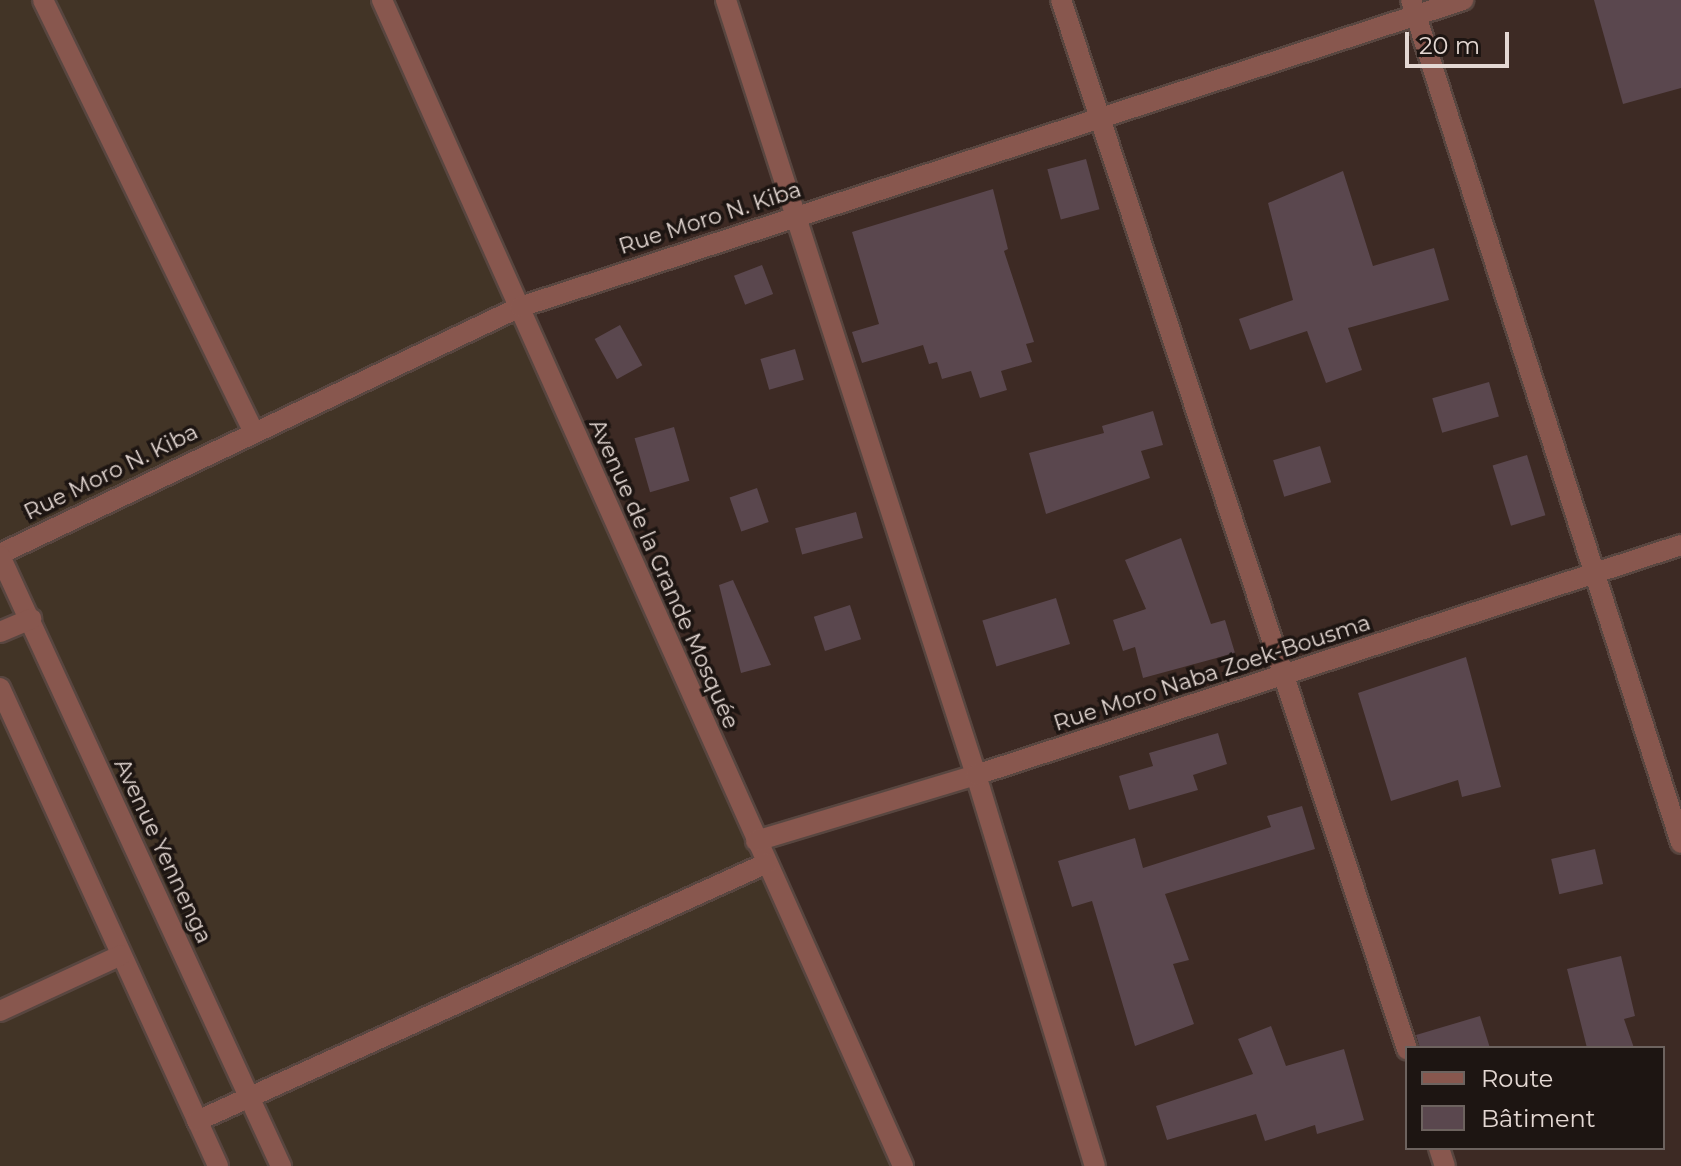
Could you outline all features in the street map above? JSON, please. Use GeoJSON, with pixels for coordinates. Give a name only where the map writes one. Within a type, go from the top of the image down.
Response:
{"type":"FeatureCollection","features":[{"type":"Feature","properties":{"kind":"street"},"geometry":{"type":"LineString","coordinates":[[43,0],[252,429]]}},
{"type":"Feature","properties":{"kind":"street","name":"Avenue de la Grande Mosquée"},"geometry":{"type":"LineString","coordinates":[[382,0],[903,1166]]}},
{"type":"Feature","properties":{"kind":"street"},"geometry":{"type":"LineString","coordinates":[[726,0],[976,775],[1095,1166]]}},
{"type":"Feature","properties":{"kind":"street"},"geometry":{"type":"LineString","coordinates":[[1061,0],[1406,1046]]}},
{"type":"Feature","properties":{"kind":"street","name":"Rue Moro N. Kiba"},"geometry":{"type":"LineString","coordinates":[[0,555],[252,429],[520,307],[796,214],[1101,120],[1414,8],[1463,0]]}},
{"type":"Feature","properties":{"kind":"street"},"geometry":{"type":"LineString","coordinates":[[1414,8],[1681,843]]}},
{"type":"Feature","properties":{"kind":"street","name":"Rue Moro Naba Zoek-Bousma"},"geometry":{"type":"LineString","coordinates":[[756,841],[976,775],[1681,545]]}},
{"type":"Feature","properties":{"kind":"street","name":"Avenue Yennenga"},"geometry":{"type":"LineString","coordinates":[[0,555],[281,1166]]}},
{"type":"Feature","properties":{"kind":"street"},"geometry":{"type":"LineString","coordinates":[[0,632],[31,619]]}},
{"type":"Feature","properties":{"kind":"street"},"geometry":{"type":"LineString","coordinates":[[0,688],[218,1166]]}},
{"type":"Feature","properties":{"kind":"street"},"geometry":{"type":"LineString","coordinates":[[197,1121],[767,863]]}},
{"type":"Feature","properties":{"kind":"street"},"geometry":{"type":"LineString","coordinates":[[0,1011],[121,955]]}},
{"type":"Feature","properties":{"kind":"shaded area"},"geometry":{"type":"Polygon","coordinates":[[[0,0],[382,0],[903,1166],[0,1166],[0,0]]]}},
{"type":"Feature","properties":{"kind":"building"},"geometry":{"type":"Polygon","coordinates":[[[1594,0],[1681,0],[1681,88],[1623,104],[1594,0]]]}},
{"type":"Feature","properties":{"kind":"building"},"geometry":{"type":"Polygon","coordinates":[[[1086,159],[1099,209],[1061,220],[1047,169],[1086,159]]]}},
{"type":"Feature","properties":{"kind":"building"},"geometry":{"type":"Polygon","coordinates":[[[1343,171],[1373,266],[1434,248],[1449,300],[1348,328],[1362,370],[1326,383],[1307,331],[1250,350],[1239,319],[1293,300],[1268,203],[1343,171]]]}},
{"type":"Feature","properties":{"kind":"building"},"geometry":{"type":"Polygon","coordinates":[[[993,189],[1008,249],[1004,251],[1034,342],[1026,344],[1032,362],[1001,371],[1007,390],[980,398],[971,371],[942,379],[937,362],[929,364],[923,345],[862,363],[852,332],[879,324],[852,232],[993,189]]]}},
{"type":"Feature","properties":{"kind":"building"},"geometry":{"type":"Polygon","coordinates":[[[762,265],[773,294],[745,305],[734,276],[762,265]]]}},
{"type":"Feature","properties":{"kind":"building"},"geometry":{"type":"Polygon","coordinates":[[[620,325],[642,365],[617,379],[595,339],[620,325]]]}},
{"type":"Feature","properties":{"kind":"building"},"geometry":{"type":"Polygon","coordinates":[[[795,349],[804,380],[769,390],[760,359],[795,349]]]}},
{"type":"Feature","properties":{"kind":"building"},"geometry":{"type":"Polygon","coordinates":[[[1489,382],[1499,417],[1442,433],[1432,398],[1489,382]]]}},
{"type":"Feature","properties":{"kind":"building"},"geometry":{"type":"Polygon","coordinates":[[[1153,411],[1163,445],[1141,451],[1150,478],[1046,514],[1029,453],[1104,433],[1102,426],[1153,411]]]}},
{"type":"Feature","properties":{"kind":"building"},"geometry":{"type":"Polygon","coordinates":[[[674,427],[689,481],[650,492],[635,438],[674,427]]]}},
{"type":"Feature","properties":{"kind":"building"},"geometry":{"type":"Polygon","coordinates":[[[1320,446],[1331,482],[1284,497],[1273,460],[1320,446]]]}},
{"type":"Feature","properties":{"kind":"building"},"geometry":{"type":"Polygon","coordinates":[[[1527,455],[1545,515],[1511,526],[1493,466],[1527,455]]]}},
{"type":"Feature","properties":{"kind":"building"},"geometry":{"type":"Polygon","coordinates":[[[757,488],[769,522],[741,531],[730,497],[757,488]]]}},
{"type":"Feature","properties":{"kind":"building"},"geometry":{"type":"Polygon","coordinates":[[[856,512],[863,538],[802,554],[795,528],[856,512]]]}},
{"type":"Feature","properties":{"kind":"building"},"geometry":{"type":"Polygon","coordinates":[[[1181,538],[1211,624],[1225,620],[1235,653],[1143,678],[1135,647],[1123,651],[1113,620],[1146,609],[1125,560],[1181,538]]]}},
{"type":"Feature","properties":{"kind":"building"},"geometry":{"type":"Polygon","coordinates":[[[733,580],[771,665],[741,673],[719,585],[733,580]]]}},
{"type":"Feature","properties":{"kind":"building"},"geometry":{"type":"Polygon","coordinates":[[[1056,598],[1070,644],[996,666],[982,621],[1056,598]]]}},
{"type":"Feature","properties":{"kind":"building"},"geometry":{"type":"Polygon","coordinates":[[[850,605],[861,639],[825,651],[814,617],[850,605]]]}},
{"type":"Feature","properties":{"kind":"building"},"geometry":{"type":"Polygon","coordinates":[[[1466,657],[1501,787],[1462,797],[1458,780],[1391,801],[1358,693],[1466,657]]]}},
{"type":"Feature","properties":{"kind":"building"},"geometry":{"type":"Polygon","coordinates":[[[1218,733],[1227,764],[1193,775],[1198,790],[1129,810],[1119,776],[1153,766],[1149,753],[1218,733]]]}},
{"type":"Feature","properties":{"kind":"building"},"geometry":{"type":"Polygon","coordinates":[[[1302,806],[1315,849],[1165,894],[1189,960],[1173,964],[1194,1024],[1135,1046],[1092,901],[1072,907],[1058,861],[1135,838],[1143,868],[1271,827],[1267,816],[1302,806]]]}},
{"type":"Feature","properties":{"kind":"building"},"geometry":{"type":"Polygon","coordinates":[[[1595,849],[1603,884],[1559,894],[1551,859],[1595,849]]]}},
{"type":"Feature","properties":{"kind":"building"},"geometry":{"type":"Polygon","coordinates":[[[1621,956],[1635,1016],[1624,1019],[1633,1046],[1586,1046],[1567,969],[1621,956]]]}},
{"type":"Feature","properties":{"kind":"building"},"geometry":{"type":"Polygon","coordinates":[[[1480,1016],[1489,1046],[1419,1046],[1416,1035],[1480,1016]]]}},
{"type":"Feature","properties":{"kind":"building"},"geometry":{"type":"Polygon","coordinates":[[[1271,1026],[1286,1066],[1344,1049],[1364,1120],[1317,1134],[1315,1125],[1265,1141],[1256,1114],[1167,1140],[1156,1106],[1253,1074],[1238,1039],[1271,1026]]]}}]}
